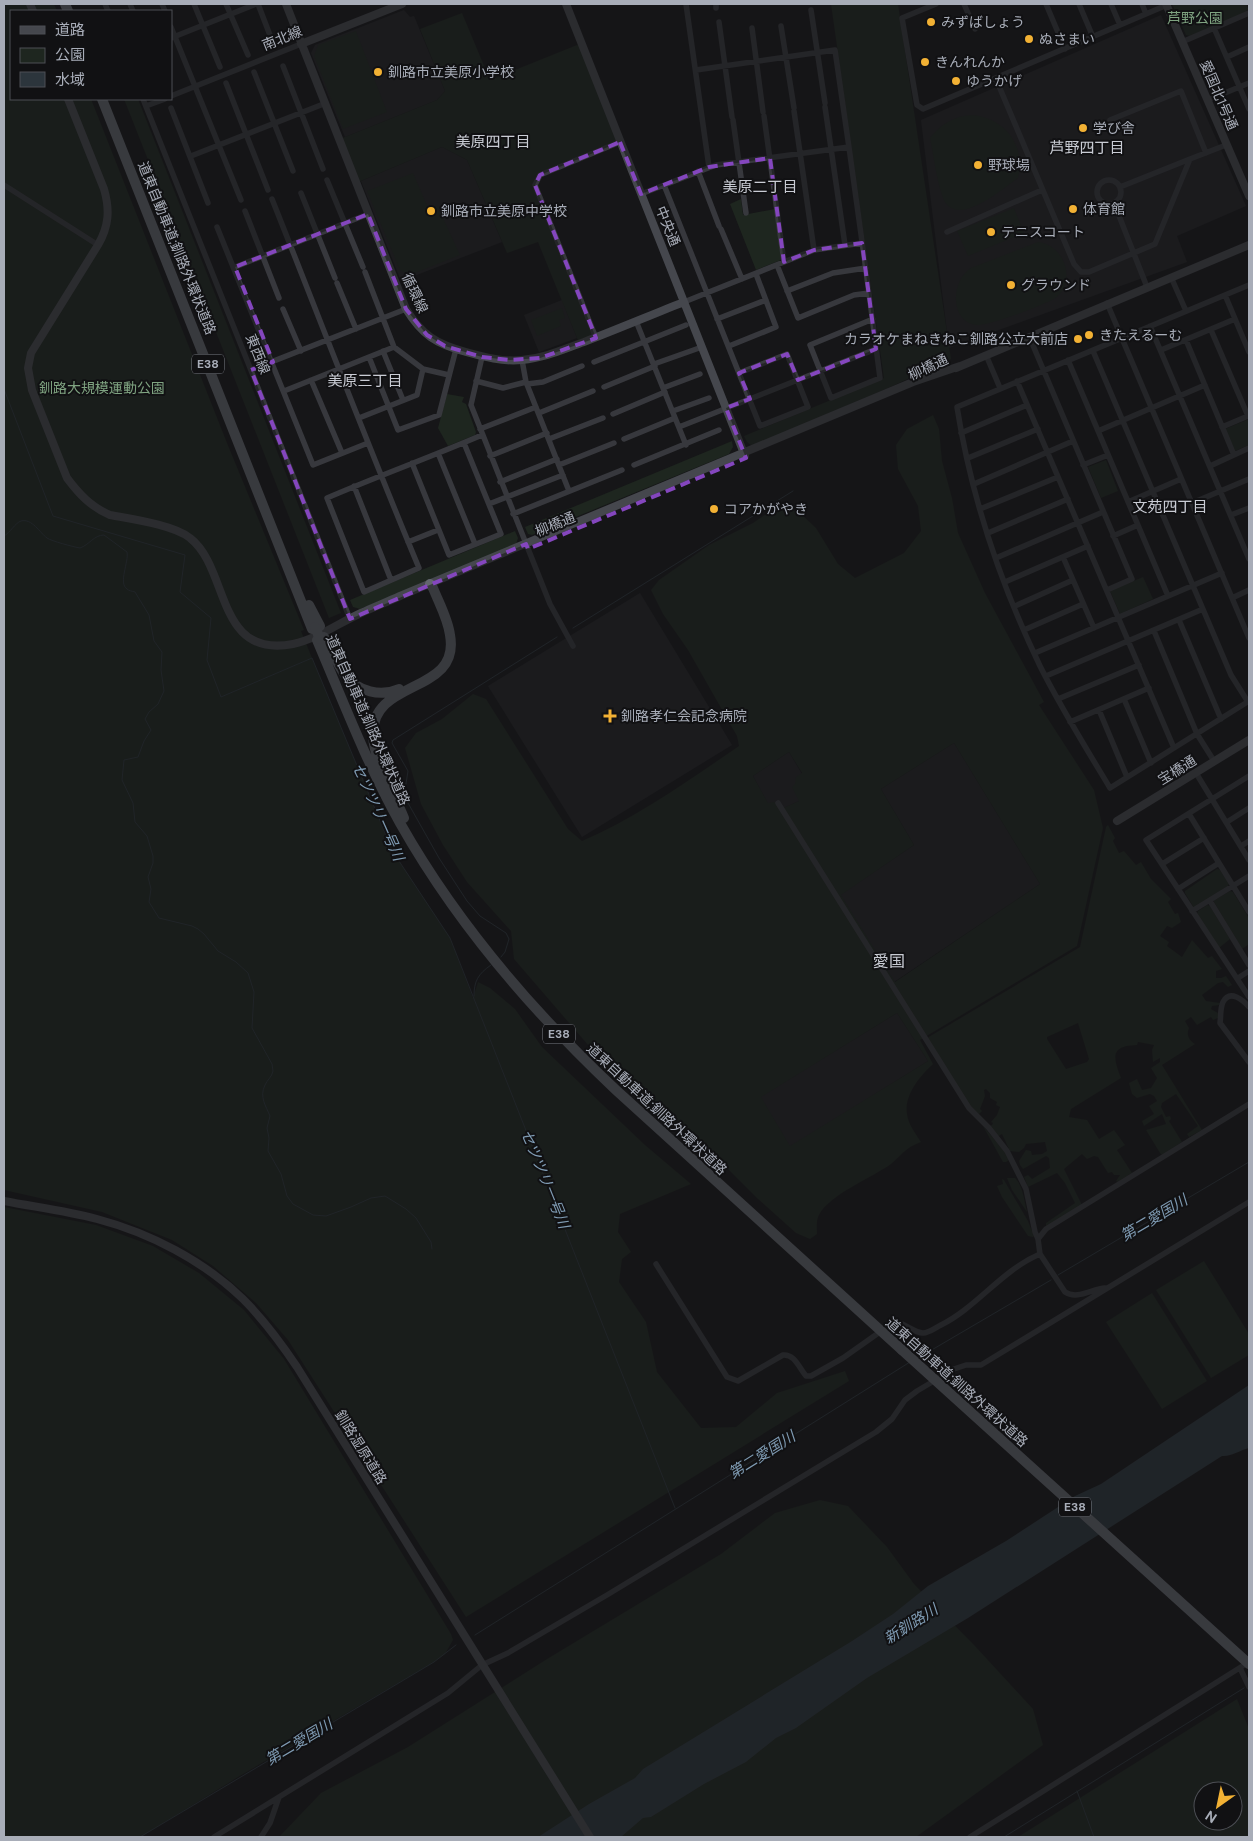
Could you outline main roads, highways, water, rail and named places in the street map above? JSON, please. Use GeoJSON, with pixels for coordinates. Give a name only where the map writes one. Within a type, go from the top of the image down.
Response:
{"type":"FeatureCollection","features":[{"type":"Feature","properties":{"kind":"highway","name":"道東自動車道;釧路外環状道路"},"geometry":{"type":"LineString","coordinates":[[102,100],[316,627]]}},
{"type":"Feature","properties":{"kind":"highway","name":"道東自動車道;釧路外環状道路"},"geometry":{"type":"LineString","coordinates":[[106,100],[368,758],[400,823],[453,906],[513,984],[546,1021],[594,1070],[903,1348]]}},
{"type":"Feature","properties":{"kind":"highway"},"geometry":{"type":"LineString","coordinates":[[320,639],[345,675],[361,688],[380,693],[395,691],[425,677],[438,666],[443,658],[446,643],[444,627],[431,587],[450,634],[450,651],[447,660],[441,670],[427,681],[397,694],[383,705],[378,714],[373,734],[379,759],[405,820]]}},
{"type":"Feature","properties":{"kind":"highway","name":"道東自動車道;釧路外環状道路"},"geometry":{"type":"LineString","coordinates":[[320,639],[372,756],[405,820],[457,904],[486,944],[549,1018],[619,1087],[1247,1663]]}},
{"type":"Feature","properties":{"kind":"water","name":"新釧路川"},"geometry":{"type":"Polygon","coordinates":[[[1249,1385],[1249,1448],[1222,1456],[968,1618],[867,1678],[796,1728],[776,1738],[746,1762],[704,1784],[651,1817],[643,1818],[621,1837],[538,1837],[589,1804],[635,1778],[643,1769],[852,1641],[893,1614],[928,1586],[1006,1541],[1075,1496],[1101,1484],[1249,1385]]]}},
{"type":"Feature","properties":{"kind":"waterway","name":"セツツリ一号川"},"geometry":{"type":"LineString","coordinates":[[4,389],[53,516],[185,555],[180,592],[211,618],[207,660],[221,697],[312,658],[393,852],[450,938],[675,1508]]}},
{"type":"Feature","properties":{"kind":"waterway"},"geometry":{"type":"LineString","coordinates":[[573,628],[793,491]]}},
{"type":"Feature","properties":{"kind":"waterway"},"geometry":{"type":"LineString","coordinates":[[4,536],[19,522],[25,521],[32,524],[47,538],[58,542],[80,548],[100,535],[104,535],[127,552],[124,586],[135,592],[149,615],[154,641],[162,652],[161,670],[164,691],[158,704],[149,712],[145,719],[151,730],[144,741],[138,757],[124,760],[122,780],[133,803],[135,822],[147,836],[153,856],[153,863],[148,877],[151,889],[149,902],[159,918],[198,929],[218,951],[236,962],[248,973],[254,992],[252,1028],[272,1064],[273,1071],[263,1089],[264,1101],[270,1116],[267,1128],[269,1138],[268,1151],[281,1174],[287,1196],[293,1204],[313,1215],[326,1216],[371,1198],[385,1196],[406,1209],[416,1218],[431,1242],[432,1249]]}},
{"type":"Feature","properties":{"kind":"waterway"},"geometry":{"type":"LineString","coordinates":[[501,957],[505,952],[509,939],[506,933],[480,916],[467,901],[439,858],[408,803],[405,790],[408,771],[392,743],[393,740],[557,637]]}},
{"type":"Feature","properties":{"kind":"waterway"},"geometry":{"type":"LineString","coordinates":[[474,996],[478,978],[491,965]]}},
{"type":"Feature","properties":{"kind":"waterway","name":"第二愛国川"},"geometry":{"type":"LineString","coordinates":[[1058,1275],[1249,1162]]}},
{"type":"Feature","properties":{"kind":"waterway","name":"第二愛国川"},"geometry":{"type":"LineString","coordinates":[[918,1358],[1051,1280]]}},
{"type":"Feature","properties":{"kind":"waterway","name":"第二愛国川"},"geometry":{"type":"LineString","coordinates":[[475,1635],[910,1362]]}},
{"type":"Feature","properties":{"kind":"waterway","name":"第二愛国川"},"geometry":{"type":"LineString","coordinates":[[140,1837],[434,1662],[456,1645]]}},
{"type":"Feature","properties":{"kind":"waterway"},"geometry":{"type":"LineString","coordinates":[[1004,1837],[1244,1688]]}},
{"type":"Feature","properties":{"kind":"waterway"},"geometry":{"type":"LineString","coordinates":[[1077,1791],[1094,1837]]}},
{"type":"Feature","properties":{"kind":"place","name":"みずばしょう"},"geometry":{"type":"Point","coordinates":[931,22]}},
{"type":"Feature","properties":{"kind":"place","name":"ぬさまい"},"geometry":{"type":"Point","coordinates":[1029,39]}},
{"type":"Feature","properties":{"kind":"place","name":"きんれんか"},"geometry":{"type":"Point","coordinates":[925,62]}},
{"type":"Feature","properties":{"kind":"place","name":"釧路市立美原小学校"},"geometry":{"type":"Point","coordinates":[378,72]}},
{"type":"Feature","properties":{"kind":"place","name":"ゆうかげ"},"geometry":{"type":"Point","coordinates":[956,81]}},
{"type":"Feature","properties":{"kind":"place","name":"学び舎"},"geometry":{"type":"Point","coordinates":[1083,128]}},
{"type":"Feature","properties":{"kind":"place","name":"野球場"},"geometry":{"type":"Point","coordinates":[978,165]}},
{"type":"Feature","properties":{"kind":"place","name":"体育館"},"geometry":{"type":"Point","coordinates":[1073,209]}},
{"type":"Feature","properties":{"kind":"place","name":"釧路市立美原中学校"},"geometry":{"type":"Point","coordinates":[431,211]}},
{"type":"Feature","properties":{"kind":"place","name":"テニスコート"},"geometry":{"type":"Point","coordinates":[991,232]}},
{"type":"Feature","properties":{"kind":"place","name":"グラウンド"},"geometry":{"type":"Point","coordinates":[1011,285]}},
{"type":"Feature","properties":{"kind":"place","name":"きたえるーむ"},"geometry":{"type":"Point","coordinates":[1089,335]}},
{"type":"Feature","properties":{"kind":"place","name":"カラオケまねきねこ釧路公立大前店"},"geometry":{"type":"Point","coordinates":[1078,339]}},
{"type":"Feature","properties":{"kind":"place","name":"コアかがやき"},"geometry":{"type":"Point","coordinates":[714,509]}},
{"type":"Feature","properties":{"kind":"place","name":"釧路孝仁会記念病院"},"geometry":{"type":"Point","coordinates":[610,716]}},
{"type":"Feature","properties":{"kind":"district","name":"美原四丁目"},"geometry":{"type":"Point","coordinates":[493,142]}},
{"type":"Feature","properties":{"kind":"district","name":"芦野四丁目"},"geometry":{"type":"Point","coordinates":[1087,148]}},
{"type":"Feature","properties":{"kind":"district","name":"美原二丁目"},"geometry":{"type":"Point","coordinates":[760,187]}},
{"type":"Feature","properties":{"kind":"district","name":"美原三丁目"},"geometry":{"type":"Point","coordinates":[365,381]}},
{"type":"Feature","properties":{"kind":"district","name":"文苑四丁目"},"geometry":{"type":"Point","coordinates":[1170,507]}},
{"type":"Feature","properties":{"kind":"district","name":"愛国"},"geometry":{"type":"Point","coordinates":[889,961]}},
{"type":"Feature","properties":{"kind":"park label","name":"芦野公園"},"geometry":{"type":"Point","coordinates":[1195,18]}},
{"type":"Feature","properties":{"kind":"park label","name":"釧路大規模運動公園"},"geometry":{"type":"Point","coordinates":[102,388]}}]}
